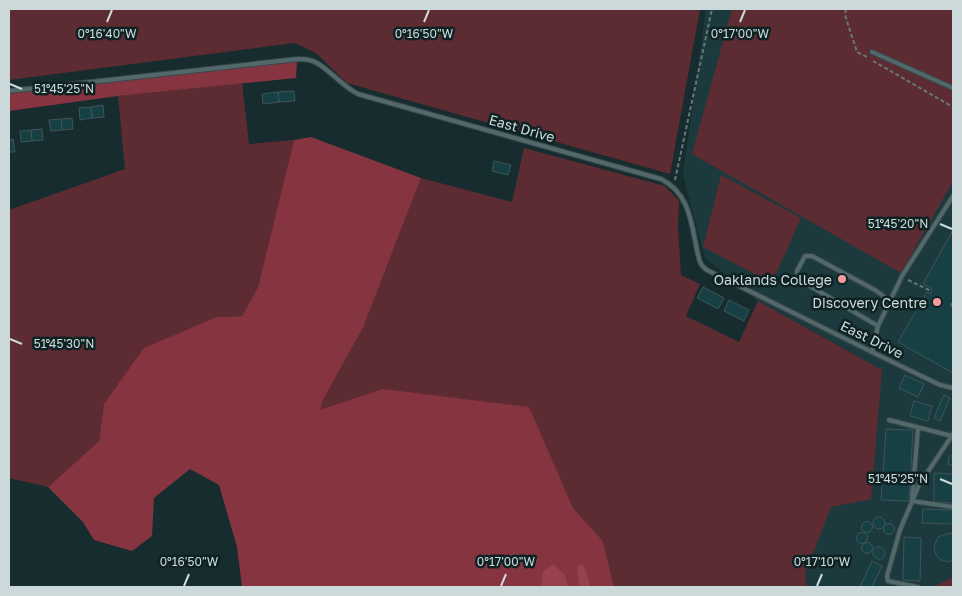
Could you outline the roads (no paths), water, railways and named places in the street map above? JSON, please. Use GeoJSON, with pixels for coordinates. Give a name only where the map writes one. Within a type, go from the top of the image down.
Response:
{"type":"FeatureCollection","features":[{"type":"Feature","properties":{"kind":"lane"},"geometry":{"type":"LineString","coordinates":[[872,52],[953,88]]}},
{"type":"Feature","properties":{"kind":"lane","name":"East Drive"},"geometry":{"type":"LineString","coordinates":[[9,90],[298,59],[311,60],[322,66],[344,86],[358,94],[661,179],[673,186],[685,200],[702,267],[940,385],[953,388]]}},
{"type":"Feature","properties":{"kind":"lane"},"geometry":{"type":"LineString","coordinates":[[872,352],[878,326],[902,276],[953,196]]}},
{"type":"Feature","properties":{"kind":"lane"},"geometry":{"type":"LineString","coordinates":[[878,326],[798,279],[796,271],[805,256],[812,256],[875,290],[890,301]]}},
{"type":"Feature","properties":{"kind":"lane"},"geometry":{"type":"LineString","coordinates":[[889,420],[953,435],[919,485],[900,530],[887,579],[888,581],[918,587]]}},
{"type":"Feature","properties":{"kind":"lane"},"geometry":{"type":"LineString","coordinates":[[912,501],[918,428]]}},
{"type":"Feature","properties":{"kind":"lane"},"geometry":{"type":"LineString","coordinates":[[946,447],[953,447]]}},
{"type":"Feature","properties":{"kind":"lane"},"geometry":{"type":"LineString","coordinates":[[912,501],[953,507]]}},
{"type":"Feature","properties":{"kind":"place","name":"Oaklands College"},"geometry":{"type":"Point","coordinates":[842,279]}},
{"type":"Feature","properties":{"kind":"place","name":"Discovery Centre"},"geometry":{"type":"Point","coordinates":[937,302]}}]}
